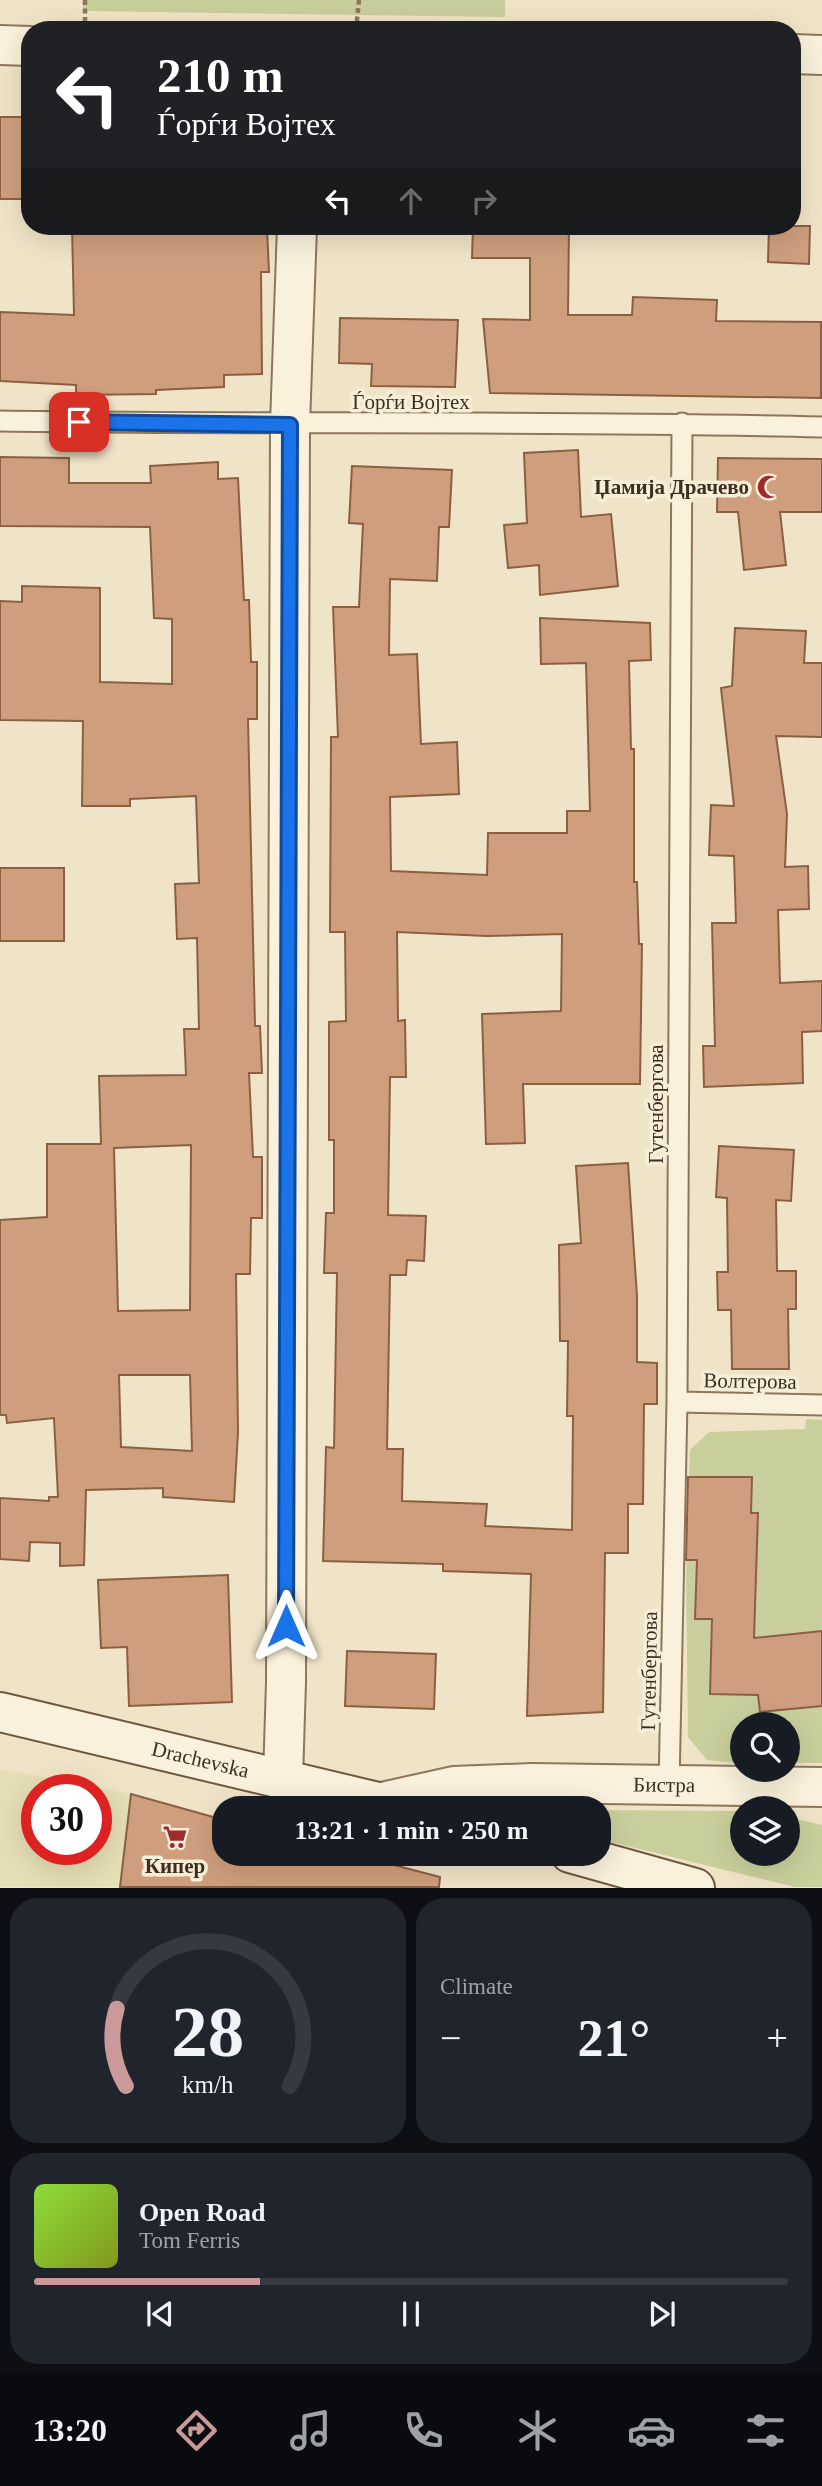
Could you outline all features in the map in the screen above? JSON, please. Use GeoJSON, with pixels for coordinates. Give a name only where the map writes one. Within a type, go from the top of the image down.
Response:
{"type":"FeatureCollection","features":[{"type":"Feature","properties":{"kind":"street"},"geometry":{"type":"LineString","coordinates":[[0,45],[21,46]]}},
{"type":"Feature","properties":{"kind":"street"},"geometry":{"type":"LineString","coordinates":[[801,54],[822,54]]}},
{"type":"Feature","properties":{"kind":"street"},"geometry":{"type":"LineString","coordinates":[[283,1778],[286,1682],[290,425],[297,235]]}},
{"type":"Feature","properties":{"kind":"street","name":"Drachevska"},"geometry":{"type":"LineString","coordinates":[[0,1712],[356,1796]]}},
{"type":"Feature","properties":{"kind":"street","name":"Бистра"},"geometry":{"type":"LineString","coordinates":[[421,1796],[454,1786],[532,1783],[822,1787]]}},
{"type":"Feature","properties":{"kind":"street"},"geometry":{"type":"LineString","coordinates":[[611,1864],[695,1888]]}},
{"type":"Feature","properties":{"kind":"lane","name":"Ѓорѓи Војтех"},"geometry":{"type":"LineString","coordinates":[[0,421],[290,425],[682,423],[822,427]]}},
{"type":"Feature","properties":{"kind":"lane","name":"Гутенбергова"},"geometry":{"type":"LineString","coordinates":[[669,1786],[677,1402],[682,423]]}},
{"type":"Feature","properties":{"kind":"lane","name":"Волтерова"},"geometry":{"type":"LineString","coordinates":[[677,1402],[822,1405]]}},
{"type":"Feature","properties":{"kind":"path"},"geometry":{"type":"LineString","coordinates":[[85,0],[85,21]]}},
{"type":"Feature","properties":{"kind":"path"},"geometry":{"type":"LineString","coordinates":[[357,21],[359,0]]}},
{"type":"Feature","properties":{"kind":"shaded area"},"geometry":{"type":"Polygon","coordinates":[[[0,1769],[26,1774],[21,1774],[21,1865],[112,1865],[112,1790],[131,1794],[121,1887],[0,1887],[0,1769]]]}},
{"type":"Feature","properties":{"kind":"green space"},"geometry":{"type":"Polygon","coordinates":[[[83,0],[505,0],[505,17],[83,11],[83,0]]]}},
{"type":"Feature","properties":{"kind":"green space"},"geometry":{"type":"Polygon","coordinates":[[[806,1419],[822,1420],[822,1763],[800,1763],[800,1712],[730,1712],[730,1763],[707,1760],[688,1737],[686,1577],[690,1450],[709,1432],[805,1429],[806,1419]]]}},
{"type":"Feature","properties":{"kind":"green space"},"geometry":{"type":"Polygon","coordinates":[[[611,1810],[730,1811],[730,1866],[800,1866],[800,1820],[822,1825],[822,1887],[794,1887],[611,1842],[611,1810]]]}},
{"type":"Feature","properties":{"kind":"building"},"geometry":{"type":"Polygon","coordinates":[[[0,117],[21,117],[21,199],[0,199],[0,117]]]}},
{"type":"Feature","properties":{"kind":"building"},"geometry":{"type":"Polygon","coordinates":[[[801,226],[810,226],[809,264],[768,262],[769,235],[801,235],[801,226]]]}},
{"type":"Feature","properties":{"kind":"building"},"geometry":{"type":"Polygon","coordinates":[[[72,235],[267,235],[269,272],[261,272],[262,374],[224,375],[224,387],[156,390],[156,394],[76,395],[76,385],[0,381],[0,312],[74,315],[72,235]]]}},
{"type":"Feature","properties":{"kind":"building"},"geometry":{"type":"Polygon","coordinates":[[[473,235],[569,235],[568,315],[632,315],[633,297],[717,300],[716,321],[821,322],[821,398],[490,393],[483,319],[530,320],[530,258],[472,258],[473,235]]]}},
{"type":"Feature","properties":{"kind":"building"},"geometry":{"type":"Polygon","coordinates":[[[340,318],[458,320],[455,387],[371,386],[372,364],[339,363],[340,318]]]}},
{"type":"Feature","properties":{"kind":"building"},"geometry":{"type":"Polygon","coordinates":[[[578,450],[581,517],[611,514],[618,586],[540,595],[539,565],[508,568],[504,525],[527,523],[524,453],[578,450]]]}},
{"type":"Feature","properties":{"kind":"building"},"geometry":{"type":"Polygon","coordinates":[[[0,457],[69,458],[69,483],[151,483],[150,466],[218,462],[218,479],[238,478],[244,600],[249,600],[251,662],[257,662],[257,719],[248,719],[255,1026],[260,1026],[262,1073],[249,1073],[253,1157],[262,1157],[262,1218],[251,1218],[250,1274],[236,1274],[238,1432],[234,1502],[163,1497],[163,1488],[86,1490],[84,1565],[60,1566],[60,1543],[30,1542],[29,1561],[0,1559],[0,1498],[49,1501],[49,1497],[58,1497],[54,1418],[7,1423],[6,1415],[0,1415],[0,1220],[47,1217],[47,1144],[101,1144],[99,1076],[186,1075],[184,1029],[199,1029],[197,938],[177,939],[175,884],[199,883],[196,796],[130,799],[130,806],[82,806],[83,721],[0,720],[0,601],[22,602],[22,586],[100,588],[100,682],[172,684],[172,619],[154,618],[150,527],[0,526],[0,457]],[[191,1145],[114,1148],[118,1311],[190,1310],[191,1145]],[[119,1375],[121,1447],[192,1451],[190,1375],[119,1375]]]}},
{"type":"Feature","properties":{"kind":"building"},"geometry":{"type":"Polygon","coordinates":[[[718,458],[822,459],[822,512],[780,512],[786,565],[744,570],[738,512],[717,512],[718,458]]]}},
{"type":"Feature","properties":{"kind":"building"},"geometry":{"type":"Polygon","coordinates":[[[352,466],[452,470],[449,527],[439,527],[437,581],[390,579],[389,655],[417,654],[421,744],[457,742],[459,794],[390,797],[391,871],[487,875],[488,833],[567,833],[567,811],[590,811],[586,663],[541,664],[540,618],[650,623],[651,660],[629,661],[631,749],[634,749],[634,882],[637,882],[639,944],[642,944],[640,1084],[523,1084],[525,1143],[486,1144],[482,1014],[561,1011],[562,934],[487,936],[397,932],[398,1021],[405,1020],[406,1077],[390,1077],[388,1215],[426,1216],[424,1261],[407,1260],[406,1275],[390,1275],[387,1449],[403,1449],[402,1501],[487,1504],[485,1526],[572,1530],[573,1416],[567,1416],[568,1341],[560,1341],[559,1245],[581,1243],[576,1166],[628,1163],[637,1296],[637,1362],[657,1363],[657,1404],[644,1404],[643,1504],[628,1504],[628,1553],[605,1553],[603,1712],[527,1716],[531,1574],[443,1571],[443,1564],[323,1561],[326,1447],[334,1448],[337,1273],[324,1273],[326,1213],[334,1213],[334,1140],[329,1140],[329,1022],[346,1021],[345,932],[330,932],[331,737],[338,737],[333,607],[359,607],[363,524],[349,523],[352,466]]]}},
{"type":"Feature","properties":{"kind":"building"},"geometry":{"type":"Polygon","coordinates":[[[735,628],[806,631],[804,663],[822,663],[822,737],[776,736],[787,814],[785,867],[808,866],[809,909],[778,910],[780,983],[822,981],[822,1031],[802,1032],[803,1083],[704,1087],[703,1046],[715,1046],[712,923],[736,923],[734,856],[709,855],[711,805],[734,806],[721,688],[732,686],[735,628]]]}},
{"type":"Feature","properties":{"kind":"building"},"geometry":{"type":"Polygon","coordinates":[[[0,868],[64,868],[64,941],[0,941],[0,868]]]}},
{"type":"Feature","properties":{"kind":"building"},"geometry":{"type":"Polygon","coordinates":[[[719,1146],[794,1150],[791,1201],[776,1200],[777,1271],[796,1271],[796,1309],[788,1309],[789,1369],[732,1369],[731,1310],[718,1310],[717,1272],[728,1272],[727,1198],[716,1197],[719,1146]]]}},
{"type":"Feature","properties":{"kind":"building"},"geometry":{"type":"Polygon","coordinates":[[[688,1477],[752,1477],[751,1513],[758,1513],[754,1638],[822,1631],[822,1706],[760,1712],[758,1695],[710,1694],[712,1619],[695,1619],[697,1560],[686,1560],[688,1477]]]}},
{"type":"Feature","properties":{"kind":"building"},"geometry":{"type":"Polygon","coordinates":[[[228,1575],[232,1702],[129,1706],[127,1647],[101,1648],[98,1580],[228,1575]]]}},
{"type":"Feature","properties":{"kind":"building"},"geometry":{"type":"Polygon","coordinates":[[[347,1651],[436,1654],[434,1709],[345,1706],[347,1651]]]}},
{"type":"Feature","properties":{"kind":"building","name":"Кипер"},"geometry":{"type":"Polygon","coordinates":[[[131,1794],[212,1817],[212,1866],[398,1866],[440,1877],[439,1887],[120,1887],[131,1794]]]}},
{"type":"Feature","properties":{"kind":"place","name":"Џамија Драчево"},"geometry":{"type":"Point","coordinates":[769,487]}},
{"type":"Feature","properties":{"kind":"place","name":"Кипер"},"geometry":{"type":"Point","coordinates":[175,1837]}},
{"type":"Feature","properties":{"kind":"route"},"geometry":{"type":"LineString","coordinates":[[79,422],[290,425],[286,1626]]}}]}
